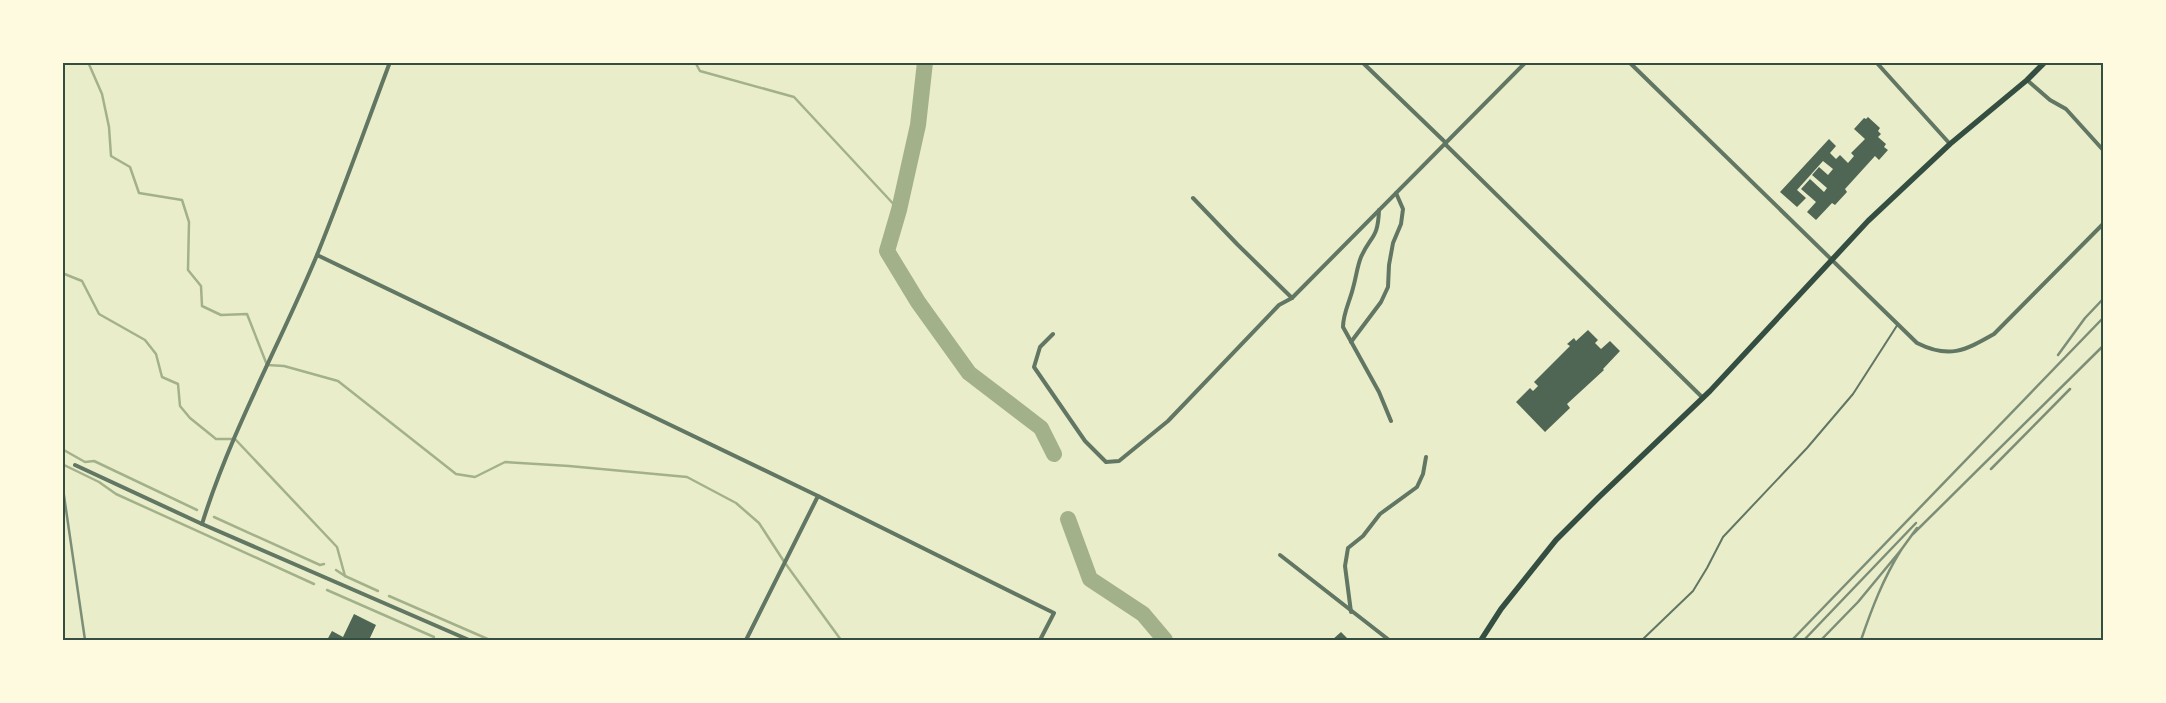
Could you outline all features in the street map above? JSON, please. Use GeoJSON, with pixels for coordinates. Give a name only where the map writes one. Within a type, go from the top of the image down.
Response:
{"type":"FeatureCollection","features":[{"type":"Feature","properties":{"kind":"main road"},"geometry":{"type":"LineString","coordinates":[[1481,640],[1501,609],[1556,540],[1598,497],[1703,398],[1868,221],[1950,144],[2045,62]]}},
{"type":"Feature","properties":{"kind":"street"},"geometry":{"type":"LineString","coordinates":[[202,524],[224,465],[317,255],[390,62]]}},
{"type":"Feature","properties":{"kind":"street"},"geometry":{"type":"LineString","coordinates":[[1362,62],[1703,398]]}},
{"type":"Feature","properties":{"kind":"street"},"geometry":{"type":"LineString","coordinates":[[1054,334],[1040,347],[1034,367],[1086,442],[1106,462],[1119,461],[1168,421],[1279,305],[1292,298],[1526,62]]}},
{"type":"Feature","properties":{"kind":"street"},"geometry":{"type":"LineString","coordinates":[[1629,62],[1917,343],[1930,349],[1950,353],[1973,346],[1994,334],[2104,223]]}},
{"type":"Feature","properties":{"kind":"street"},"geometry":{"type":"LineString","coordinates":[[1876,62],[1950,144]]}},
{"type":"Feature","properties":{"kind":"street"},"geometry":{"type":"LineString","coordinates":[[2026,80],[2050,100],[2066,109],[2104,150]]}},
{"type":"Feature","properties":{"kind":"street"},"geometry":{"type":"LineString","coordinates":[[1351,342],[1381,302],[1388,287],[1393,243],[1401,224],[1403,209],[1396,193]]}},
{"type":"Feature","properties":{"kind":"street"},"geometry":{"type":"LineString","coordinates":[[1193,198],[1292,298]]}},
{"type":"Feature","properties":{"kind":"street"},"geometry":{"type":"LineString","coordinates":[[1379,210],[1379,228],[1362,256],[1343,320],[1343,326],[1379,392],[1391,422]]}},
{"type":"Feature","properties":{"kind":"street"},"geometry":{"type":"LineString","coordinates":[[317,255],[818,496],[1054,613],[1040,640]]}},
{"type":"Feature","properties":{"kind":"street"},"geometry":{"type":"LineString","coordinates":[[1351,612],[1345,566],[1348,548],[1363,536],[1380,514],[1417,487],[1423,474],[1426,457]]}},
{"type":"Feature","properties":{"kind":"street"},"geometry":{"type":"LineString","coordinates":[[74,465],[202,524],[469,640]]}},
{"type":"Feature","properties":{"kind":"street"},"geometry":{"type":"LineString","coordinates":[[746,640],[818,496]]}},
{"type":"Feature","properties":{"kind":"street"},"geometry":{"type":"LineString","coordinates":[[1280,555],[1389,640]]}},
{"type":"Feature","properties":{"kind":"lane"},"geometry":{"type":"LineString","coordinates":[[1642,640],[1693,591],[1723,537],[1807,448],[1853,394],[1898,324]]}},
{"type":"Feature","properties":{"kind":"building"},"geometry":{"type":"Polygon","coordinates":[[[1868,117],[1880,128],[1878,131],[1881,134],[1878,137],[1886,144],[1884,147],[1888,150],[1879,160],[1875,156],[1845,189],[1847,192],[1835,205],[1832,203],[1816,220],[1807,212],[1816,202],[1801,189],[1810,179],[1824,192],[1827,188],[1812,175],[1819,167],[1828,175],[1833,169],[1823,161],[1797,190],[1806,198],[1797,207],[1780,192],[1829,139],[1836,146],[1830,153],[1836,159],[1840,155],[1848,163],[1854,156],[1851,153],[1865,139],[1854,129],[1864,118],[1868,117]]]}},
{"type":"Feature","properties":{"kind":"building"},"geometry":{"type":"Polygon","coordinates":[[[1588,330],[1598,340],[1595,343],[1601,349],[1610,341],[1620,351],[1604,370],[1567,404],[1570,408],[1545,432],[1516,402],[1530,388],[1533,391],[1538,386],[1534,382],[1570,346],[1567,344],[1574,338],[1576,341],[1588,330]]]}},
{"type":"Feature","properties":{"kind":"building"},"geometry":{"type":"Polygon","coordinates":[[[354,614],[376,625],[369,640],[327,640],[332,631],[343,637],[354,614]]]}},
{"type":"Feature","properties":{"kind":"building"},"geometry":{"type":"Polygon","coordinates":[[[1341,632],[1349,640],[1332,640],[1341,632]]]}},
{"type":"Feature","properties":{"kind":"waterway"},"geometry":{"type":"LineString","coordinates":[[88,62],[102,94],[109,127],[111,156],[130,167],[139,193],[182,200],[189,222],[188,270],[201,286],[202,306],[221,315],[247,314],[267,365],[284,366],[338,381],[456,474],[475,477],[505,462],[687,477],[736,503],[759,523],[785,563],[841,640]]}},
{"type":"Feature","properties":{"kind":"waterway"},"geometry":{"type":"LineString","coordinates":[[695,62],[700,71],[794,97],[899,210]]}},
{"type":"Feature","properties":{"kind":"waterway"},"geometry":{"type":"LineString","coordinates":[[925,62],[918,125],[899,210],[887,251],[918,302],[969,373],[1041,428],[1054,454]]}},
{"type":"Feature","properties":{"kind":"waterway"},"geometry":{"type":"LineString","coordinates":[[62,273],[82,281],[99,314],[145,340],[156,354],[162,377],[178,384],[180,406],[190,418],[216,439],[235,439],[337,547],[345,576]]}},
{"type":"Feature","properties":{"kind":"waterway"},"geometry":{"type":"LineString","coordinates":[[62,449],[85,462],[94,461],[197,510]]}},
{"type":"Feature","properties":{"kind":"waterway"},"geometry":{"type":"LineString","coordinates":[[62,464],[99,482],[116,494],[314,584]]}},
{"type":"Feature","properties":{"kind":"waterway"},"geometry":{"type":"LineString","coordinates":[[214,517],[320,565],[324,564]]}},
{"type":"Feature","properties":{"kind":"waterway"},"geometry":{"type":"LineString","coordinates":[[1068,519],[1090,579],[1143,614],[1165,640]]}},
{"type":"Feature","properties":{"kind":"waterway"},"geometry":{"type":"LineString","coordinates":[[336,570],[378,591]]}},
{"type":"Feature","properties":{"kind":"waterway"},"geometry":{"type":"LineString","coordinates":[[327,590],[434,637]]}},
{"type":"Feature","properties":{"kind":"waterway"},"geometry":{"type":"LineString","coordinates":[[389,596],[490,640]]}},
{"type":"Feature","properties":{"kind":"railway"},"geometry":{"type":"LineString","coordinates":[[2058,355],[2085,318],[2104,298]]}},
{"type":"Feature","properties":{"kind":"railway"},"geometry":{"type":"LineString","coordinates":[[1792,640],[2104,317]]}},
{"type":"Feature","properties":{"kind":"railway"},"geometry":{"type":"LineString","coordinates":[[1913,534],[2104,345]]}},
{"type":"Feature","properties":{"kind":"railway"},"geometry":{"type":"LineString","coordinates":[[1991,469],[2070,389]]}},
{"type":"Feature","properties":{"kind":"railway"},"geometry":{"type":"LineString","coordinates":[[62,482],[85,640]]}},
{"type":"Feature","properties":{"kind":"railway"},"geometry":{"type":"LineString","coordinates":[[1804,640],[1916,523]]}},
{"type":"Feature","properties":{"kind":"railway"},"geometry":{"type":"LineString","coordinates":[[1901,550],[1917,528]]}},
{"type":"Feature","properties":{"kind":"railway"},"geometry":{"type":"LineString","coordinates":[[1821,640],[1858,602],[1901,550],[1878,594],[1861,640]]}}]}
